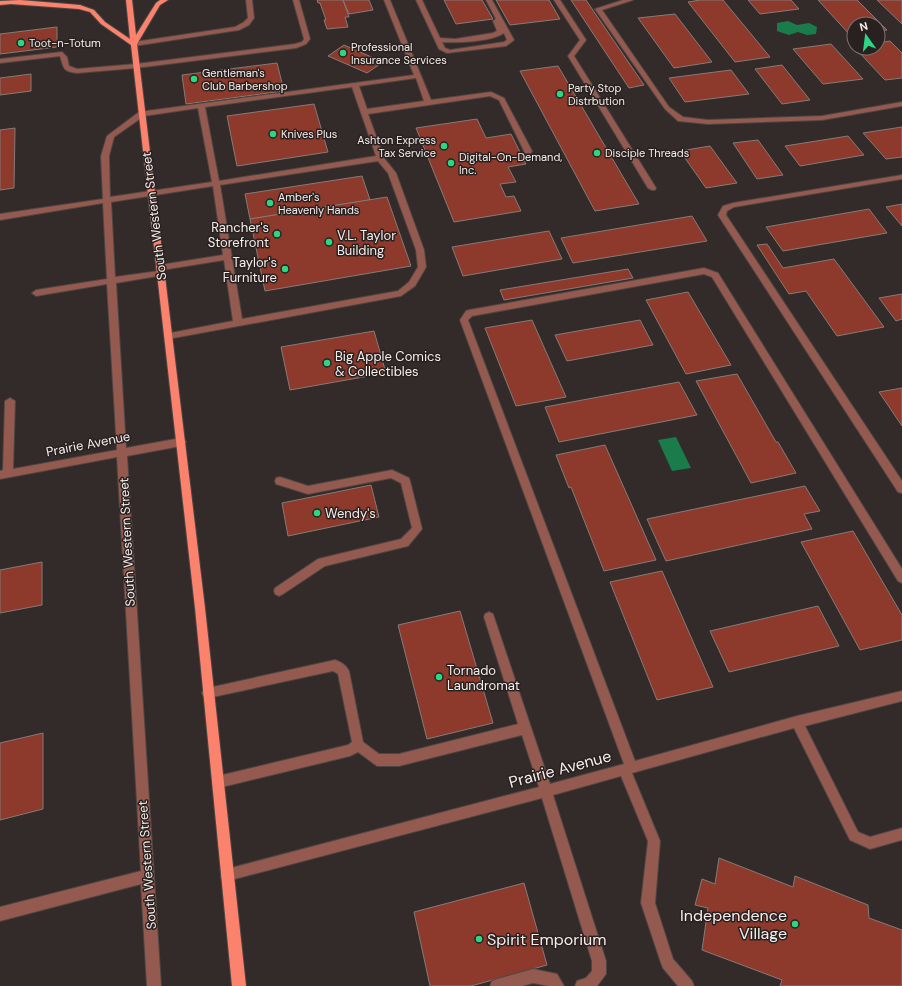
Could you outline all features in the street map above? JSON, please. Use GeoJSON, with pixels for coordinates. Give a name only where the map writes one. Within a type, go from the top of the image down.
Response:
{"type":"FeatureCollection","features":[{"type":"Feature","properties":{"kind":"main road"},"geometry":{"type":"LineString","coordinates":[[0,2],[4,0]]}},
{"type":"Feature","properties":{"kind":"main road"},"geometry":{"type":"LineString","coordinates":[[12,2],[26,0]]}},
{"type":"Feature","properties":{"kind":"main road","name":"South Western Street"},"geometry":{"type":"LineString","coordinates":[[129,0],[181,442],[239,986]]}},
{"type":"Feature","properties":{"kind":"main road"},"geometry":{"type":"LineString","coordinates":[[0,2],[80,7],[92,10],[103,23],[134,44],[158,4],[165,0]]}},
{"type":"Feature","properties":{"kind":"street"},"geometry":{"type":"LineString","coordinates":[[134,44],[237,29],[246,25],[252,19],[249,0]]}},
{"type":"Feature","properties":{"kind":"street"},"geometry":{"type":"LineString","coordinates":[[0,61],[62,54],[66,67],[70,70],[97,70],[296,46],[304,43],[307,39],[296,0]]}},
{"type":"Feature","properties":{"kind":"street"},"geometry":{"type":"LineString","coordinates":[[387,0],[428,102]]}},
{"type":"Feature","properties":{"kind":"street"},"geometry":{"type":"LineString","coordinates":[[419,0],[442,49],[449,52],[506,44],[511,40],[489,0]]}},
{"type":"Feature","properties":{"kind":"street"},"geometry":{"type":"LineString","coordinates":[[438,40],[455,41],[495,35],[501,32],[485,0]]}},
{"type":"Feature","properties":{"kind":"street"},"geometry":{"type":"LineString","coordinates":[[557,0],[583,40],[571,56],[652,188]]}},
{"type":"Feature","properties":{"kind":"street"},"geometry":{"type":"LineString","coordinates":[[630,0],[596,7],[667,108],[681,119],[708,122],[822,118],[902,104]]}},
{"type":"Feature","properties":{"kind":"street"},"geometry":{"type":"LineString","coordinates":[[142,114],[418,76]]}},
{"type":"Feature","properties":{"kind":"street"},"geometry":{"type":"LineString","coordinates":[[168,336],[400,294],[412,284],[422,267],[420,250],[392,173],[380,158],[355,85]]}},
{"type":"Feature","properties":{"kind":"street"},"geometry":{"type":"LineString","coordinates":[[364,112],[490,94],[502,99],[528,151]]}},
{"type":"Feature","properties":{"kind":"street"},"geometry":{"type":"LineString","coordinates":[[201,106],[216,183],[238,323]]}},
{"type":"Feature","properties":{"kind":"street","name":"South Western Street"},"geometry":{"type":"LineString","coordinates":[[142,114],[111,136],[105,156],[106,200],[154,986]]}},
{"type":"Feature","properties":{"kind":"street"},"geometry":{"type":"LineString","coordinates":[[0,217],[380,158]]}},
{"type":"Feature","properties":{"kind":"street"},"geometry":{"type":"LineString","coordinates":[[902,177],[733,205],[726,207],[722,211],[722,215],[902,489]]}},
{"type":"Feature","properties":{"kind":"street"},"geometry":{"type":"LineString","coordinates":[[36,293],[112,281],[228,257]]}},
{"type":"Feature","properties":{"kind":"street"},"geometry":{"type":"LineString","coordinates":[[687,986],[668,964],[648,903],[654,841],[464,320],[470,313],[704,271],[715,275],[902,578]]}},
{"type":"Feature","properties":{"kind":"street"},"geometry":{"type":"LineString","coordinates":[[4,475],[10,401]]}},
{"type":"Feature","properties":{"kind":"street","name":"Prairie Avenue"},"geometry":{"type":"LineString","coordinates":[[4,475],[181,442]]}},
{"type":"Feature","properties":{"kind":"street"},"geometry":{"type":"LineString","coordinates":[[279,591],[322,562],[404,543],[417,528],[405,481],[392,474],[308,490],[280,481]]}},
{"type":"Feature","properties":{"kind":"street"},"geometry":{"type":"LineString","coordinates":[[489,617],[546,791],[599,961],[599,974],[590,984],[582,986]]}},
{"type":"Feature","properties":{"kind":"street"},"geometry":{"type":"LineString","coordinates":[[208,693],[335,664],[343,671],[358,745],[377,760],[399,760],[525,728]]}},
{"type":"Feature","properties":{"kind":"street","name":"Prairie Avenue"},"geometry":{"type":"LineString","coordinates":[[227,874],[546,791],[797,722],[902,696]]}},
{"type":"Feature","properties":{"kind":"street"},"geometry":{"type":"LineString","coordinates":[[797,722],[854,836],[870,843],[902,834]]}},
{"type":"Feature","properties":{"kind":"street"},"geometry":{"type":"LineString","coordinates":[[218,782],[350,750],[358,745]]}},
{"type":"Feature","properties":{"kind":"street"},"geometry":{"type":"LineString","coordinates":[[0,914],[148,876]]}},
{"type":"Feature","properties":{"kind":"street"},"geometry":{"type":"LineString","coordinates":[[497,986],[533,976],[552,979],[557,986]]}},
{"type":"Feature","properties":{"kind":"shaded area"},"geometry":{"type":"Polygon","coordinates":[[[788,21],[797,25],[809,23],[817,27],[816,34],[807,35],[798,32],[789,35],[777,31],[777,23],[788,21]]]}},
{"type":"Feature","properties":{"kind":"shaded area"},"geometry":{"type":"Polygon","coordinates":[[[676,437],[691,468],[672,471],[658,440],[676,437]]]}},
{"type":"Feature","properties":{"kind":"building"},"geometry":{"type":"Polygon","coordinates":[[[317,0],[343,0],[349,17],[345,17],[348,27],[327,29],[324,20],[326,20],[320,3],[318,3],[317,0]]]}},
{"type":"Feature","properties":{"kind":"building"},"geometry":{"type":"Polygon","coordinates":[[[343,0],[369,0],[373,10],[349,14],[343,0]]]}},
{"type":"Feature","properties":{"kind":"building"},"geometry":{"type":"Polygon","coordinates":[[[444,0],[482,0],[493,19],[456,24],[444,0]]]}},
{"type":"Feature","properties":{"kind":"building"},"geometry":{"type":"Polygon","coordinates":[[[496,0],[549,0],[560,19],[510,25],[496,0]]]}},
{"type":"Feature","properties":{"kind":"building"},"geometry":{"type":"Polygon","coordinates":[[[571,0],[586,0],[644,85],[629,88],[571,0]]]}},
{"type":"Feature","properties":{"kind":"building"},"geometry":{"type":"Polygon","coordinates":[[[700,0],[723,0],[770,57],[735,62],[688,2],[700,0]]]}},
{"type":"Feature","properties":{"kind":"building"},"geometry":{"type":"Polygon","coordinates":[[[748,0],[791,0],[799,9],[760,14],[748,0]]]}},
{"type":"Feature","properties":{"kind":"building"},"geometry":{"type":"Polygon","coordinates":[[[818,0],[857,0],[873,16],[846,16],[846,31],[818,0]]]}},
{"type":"Feature","properties":{"kind":"building"},"geometry":{"type":"Polygon","coordinates":[[[877,0],[902,0],[902,24],[877,0]]]}},
{"type":"Feature","properties":{"kind":"building"},"geometry":{"type":"Polygon","coordinates":[[[675,14],[712,62],[674,68],[638,18],[675,14]]]}},
{"type":"Feature","properties":{"kind":"building"},"geometry":{"type":"Polygon","coordinates":[[[57,27],[57,47],[0,54],[0,34],[57,27]]]}},
{"type":"Feature","properties":{"kind":"building"},"geometry":{"type":"Polygon","coordinates":[[[890,41],[902,53],[902,78],[885,80],[862,56],[886,56],[886,42],[890,41]]]}},
{"type":"Feature","properties":{"kind":"building"},"geometry":{"type":"Polygon","coordinates":[[[831,44],[863,79],[823,84],[793,49],[831,44]]]}},
{"type":"Feature","properties":{"kind":"building"},"geometry":{"type":"Polygon","coordinates":[[[344,45],[383,62],[367,73],[328,56],[344,45]]]}},
{"type":"Feature","properties":{"kind":"building"},"geometry":{"type":"Polygon","coordinates":[[[277,63],[284,91],[186,104],[182,75],[277,63]]]}},
{"type":"Feature","properties":{"kind":"building"},"geometry":{"type":"Polygon","coordinates":[[[782,65],[810,100],[782,104],[755,69],[782,65]]]}},
{"type":"Feature","properties":{"kind":"building"},"geometry":{"type":"Polygon","coordinates":[[[558,66],[639,204],[595,211],[520,71],[558,66]]]}},
{"type":"Feature","properties":{"kind":"building"},"geometry":{"type":"Polygon","coordinates":[[[731,70],[749,94],[685,102],[669,78],[731,70]]]}},
{"type":"Feature","properties":{"kind":"building"},"geometry":{"type":"Polygon","coordinates":[[[31,74],[31,91],[0,95],[0,78],[31,74]]]}},
{"type":"Feature","properties":{"kind":"building"},"geometry":{"type":"Polygon","coordinates":[[[314,104],[328,152],[237,166],[227,116],[314,104]]]}},
{"type":"Feature","properties":{"kind":"building"},"geometry":{"type":"Polygon","coordinates":[[[477,119],[486,138],[511,134],[526,164],[508,167],[516,182],[500,184],[506,197],[514,196],[521,211],[454,222],[416,128],[477,119]]]}},
{"type":"Feature","properties":{"kind":"building"},"geometry":{"type":"Polygon","coordinates":[[[902,127],[902,157],[886,159],[863,133],[902,127]]]}},
{"type":"Feature","properties":{"kind":"building"},"geometry":{"type":"Polygon","coordinates":[[[15,128],[14,188],[0,190],[0,130],[15,128]]]}},
{"type":"Feature","properties":{"kind":"building"},"geometry":{"type":"Polygon","coordinates":[[[848,136],[864,155],[800,166],[785,146],[848,136]]]}},
{"type":"Feature","properties":{"kind":"building"},"geometry":{"type":"Polygon","coordinates":[[[758,140],[783,175],[757,179],[733,143],[758,140]]]}},
{"type":"Feature","properties":{"kind":"building"},"geometry":{"type":"Polygon","coordinates":[[[710,146],[737,183],[706,188],[680,151],[710,146]]]}},
{"type":"Feature","properties":{"kind":"building"},"geometry":{"type":"Polygon","coordinates":[[[362,176],[370,200],[250,219],[245,194],[362,176]]]}},
{"type":"Feature","properties":{"kind":"building","name":"V.L. Taylor Building"},"geometry":{"type":"Polygon","coordinates":[[[387,197],[411,266],[265,291],[250,219],[387,197]]]}},
{"type":"Feature","properties":{"kind":"building"},"geometry":{"type":"Polygon","coordinates":[[[902,204],[902,226],[886,207],[902,204]]]}},
{"type":"Feature","properties":{"kind":"building"},"geometry":{"type":"Polygon","coordinates":[[[869,209],[887,233],[783,251],[766,227],[869,209]]]}},
{"type":"Feature","properties":{"kind":"building"},"geometry":{"type":"Polygon","coordinates":[[[692,216],[707,241],[573,263],[561,238],[692,216]]]}},
{"type":"Feature","properties":{"kind":"building"},"geometry":{"type":"Polygon","coordinates":[[[549,231],[562,259],[463,276],[452,247],[549,231]]]}},
{"type":"Feature","properties":{"kind":"building"},"geometry":{"type":"Polygon","coordinates":[[[767,244],[783,268],[834,259],[884,327],[837,336],[806,291],[789,294],[757,245],[767,244]]]}},
{"type":"Feature","properties":{"kind":"building"},"geometry":{"type":"Polygon","coordinates":[[[628,269],[633,278],[504,300],[500,290],[628,269]]]}},
{"type":"Feature","properties":{"kind":"building"},"geometry":{"type":"Polygon","coordinates":[[[688,292],[731,365],[686,374],[646,300],[688,292]]]}},
{"type":"Feature","properties":{"kind":"building"},"geometry":{"type":"Polygon","coordinates":[[[902,294],[902,319],[896,321],[879,298],[902,294]]]}},
{"type":"Feature","properties":{"kind":"building"},"geometry":{"type":"Polygon","coordinates":[[[532,320],[566,397],[516,406],[485,328],[532,320]]]}},
{"type":"Feature","properties":{"kind":"building"},"geometry":{"type":"Polygon","coordinates":[[[640,320],[653,345],[567,361],[555,335],[640,320]]]}},
{"type":"Feature","properties":{"kind":"building"},"geometry":{"type":"Polygon","coordinates":[[[374,331],[386,373],[290,390],[281,347],[374,331]]]}},
{"type":"Feature","properties":{"kind":"building"},"geometry":{"type":"Polygon","coordinates":[[[737,374],[776,442],[778,442],[796,473],[751,483],[696,381],[737,374]]]}},
{"type":"Feature","properties":{"kind":"building"},"geometry":{"type":"Polygon","coordinates":[[[679,382],[697,415],[559,442],[545,407],[679,382]]]}},
{"type":"Feature","properties":{"kind":"building"},"geometry":{"type":"Polygon","coordinates":[[[902,388],[902,426],[879,392],[902,388]]]}},
{"type":"Feature","properties":{"kind":"building"},"geometry":{"type":"Polygon","coordinates":[[[605,445],[656,560],[604,571],[571,487],[569,488],[556,455],[605,445]]]}},
{"type":"Feature","properties":{"kind":"building"},"geometry":{"type":"Polygon","coordinates":[[[371,485],[379,517],[288,536],[282,503],[371,485]]]}},
{"type":"Feature","properties":{"kind":"building"},"geometry":{"type":"Polygon","coordinates":[[[805,486],[820,511],[804,514],[812,529],[666,561],[647,519],[805,486]]]}},
{"type":"Feature","properties":{"kind":"building"},"geometry":{"type":"Polygon","coordinates":[[[853,531],[902,615],[902,640],[860,650],[801,542],[853,531]]]}},
{"type":"Feature","properties":{"kind":"building"},"geometry":{"type":"Polygon","coordinates":[[[42,562],[42,605],[0,613],[0,570],[42,562]]]}},
{"type":"Feature","properties":{"kind":"building"},"geometry":{"type":"Polygon","coordinates":[[[662,571],[713,687],[657,700],[610,582],[662,571]]]}},
{"type":"Feature","properties":{"kind":"building"},"geometry":{"type":"Polygon","coordinates":[[[818,606],[839,646],[729,672],[710,631],[818,606]]]}},
{"type":"Feature","properties":{"kind":"building"},"geometry":{"type":"Polygon","coordinates":[[[460,611],[493,723],[427,739],[398,625],[460,611]]]}},
{"type":"Feature","properties":{"kind":"building"},"geometry":{"type":"Polygon","coordinates":[[[43,733],[43,809],[0,820],[0,743],[43,733]]]}},
{"type":"Feature","properties":{"kind":"building","name":"Independence Village"},"geometry":{"type":"Polygon","coordinates":[[[719,858],[793,887],[795,876],[868,905],[869,918],[902,930],[902,986],[780,986],[782,980],[702,950],[708,908],[695,905],[702,879],[715,884],[719,858]]]}},
{"type":"Feature","properties":{"kind":"building"},"geometry":{"type":"Polygon","coordinates":[[[524,883],[547,965],[471,986],[430,986],[414,912],[524,883]]]}},
{"type":"Feature","properties":{"kind":"place","name":"Toot-n-Totum"},"geometry":{"type":"Point","coordinates":[21,43]}},
{"type":"Feature","properties":{"kind":"place","name":"Professional Insurance Services"},"geometry":{"type":"Point","coordinates":[343,53]}},
{"type":"Feature","properties":{"kind":"place","name":"Gentleman's Club Barbershop"},"geometry":{"type":"Point","coordinates":[194,79]}},
{"type":"Feature","properties":{"kind":"place","name":"Party Stop Distrbution"},"geometry":{"type":"Point","coordinates":[560,94]}},
{"type":"Feature","properties":{"kind":"place","name":"Knives Plus"},"geometry":{"type":"Point","coordinates":[273,134]}},
{"type":"Feature","properties":{"kind":"place","name":"Ashton Express Tax Service"},"geometry":{"type":"Point","coordinates":[444,146]}},
{"type":"Feature","properties":{"kind":"place","name":"Disciple Threads"},"geometry":{"type":"Point","coordinates":[597,153]}},
{"type":"Feature","properties":{"kind":"place","name":"Digital-On-Demand, Inc."},"geometry":{"type":"Point","coordinates":[451,163]}},
{"type":"Feature","properties":{"kind":"place","name":"Amber's Heavenly Hands"},"geometry":{"type":"Point","coordinates":[270,203]}},
{"type":"Feature","properties":{"kind":"place","name":"Rancher's Storefront"},"geometry":{"type":"Point","coordinates":[277,234]}},
{"type":"Feature","properties":{"kind":"place","name":"V.L. Taylor Building"},"geometry":{"type":"Point","coordinates":[329,242]}},
{"type":"Feature","properties":{"kind":"place","name":"Taylor's Furniture"},"geometry":{"type":"Point","coordinates":[285,269]}},
{"type":"Feature","properties":{"kind":"place","name":"Big Apple Comics & Collectibles"},"geometry":{"type":"Point","coordinates":[327,363]}},
{"type":"Feature","properties":{"kind":"place","name":"Wendy's"},"geometry":{"type":"Point","coordinates":[317,513]}},
{"type":"Feature","properties":{"kind":"place","name":"Tornado Laundromat"},"geometry":{"type":"Point","coordinates":[439,677]}},
{"type":"Feature","properties":{"kind":"place","name":"Independence Village"},"geometry":{"type":"Point","coordinates":[795,924]}},
{"type":"Feature","properties":{"kind":"place","name":"Spirit Emporium"},"geometry":{"type":"Point","coordinates":[479,939]}}]}
